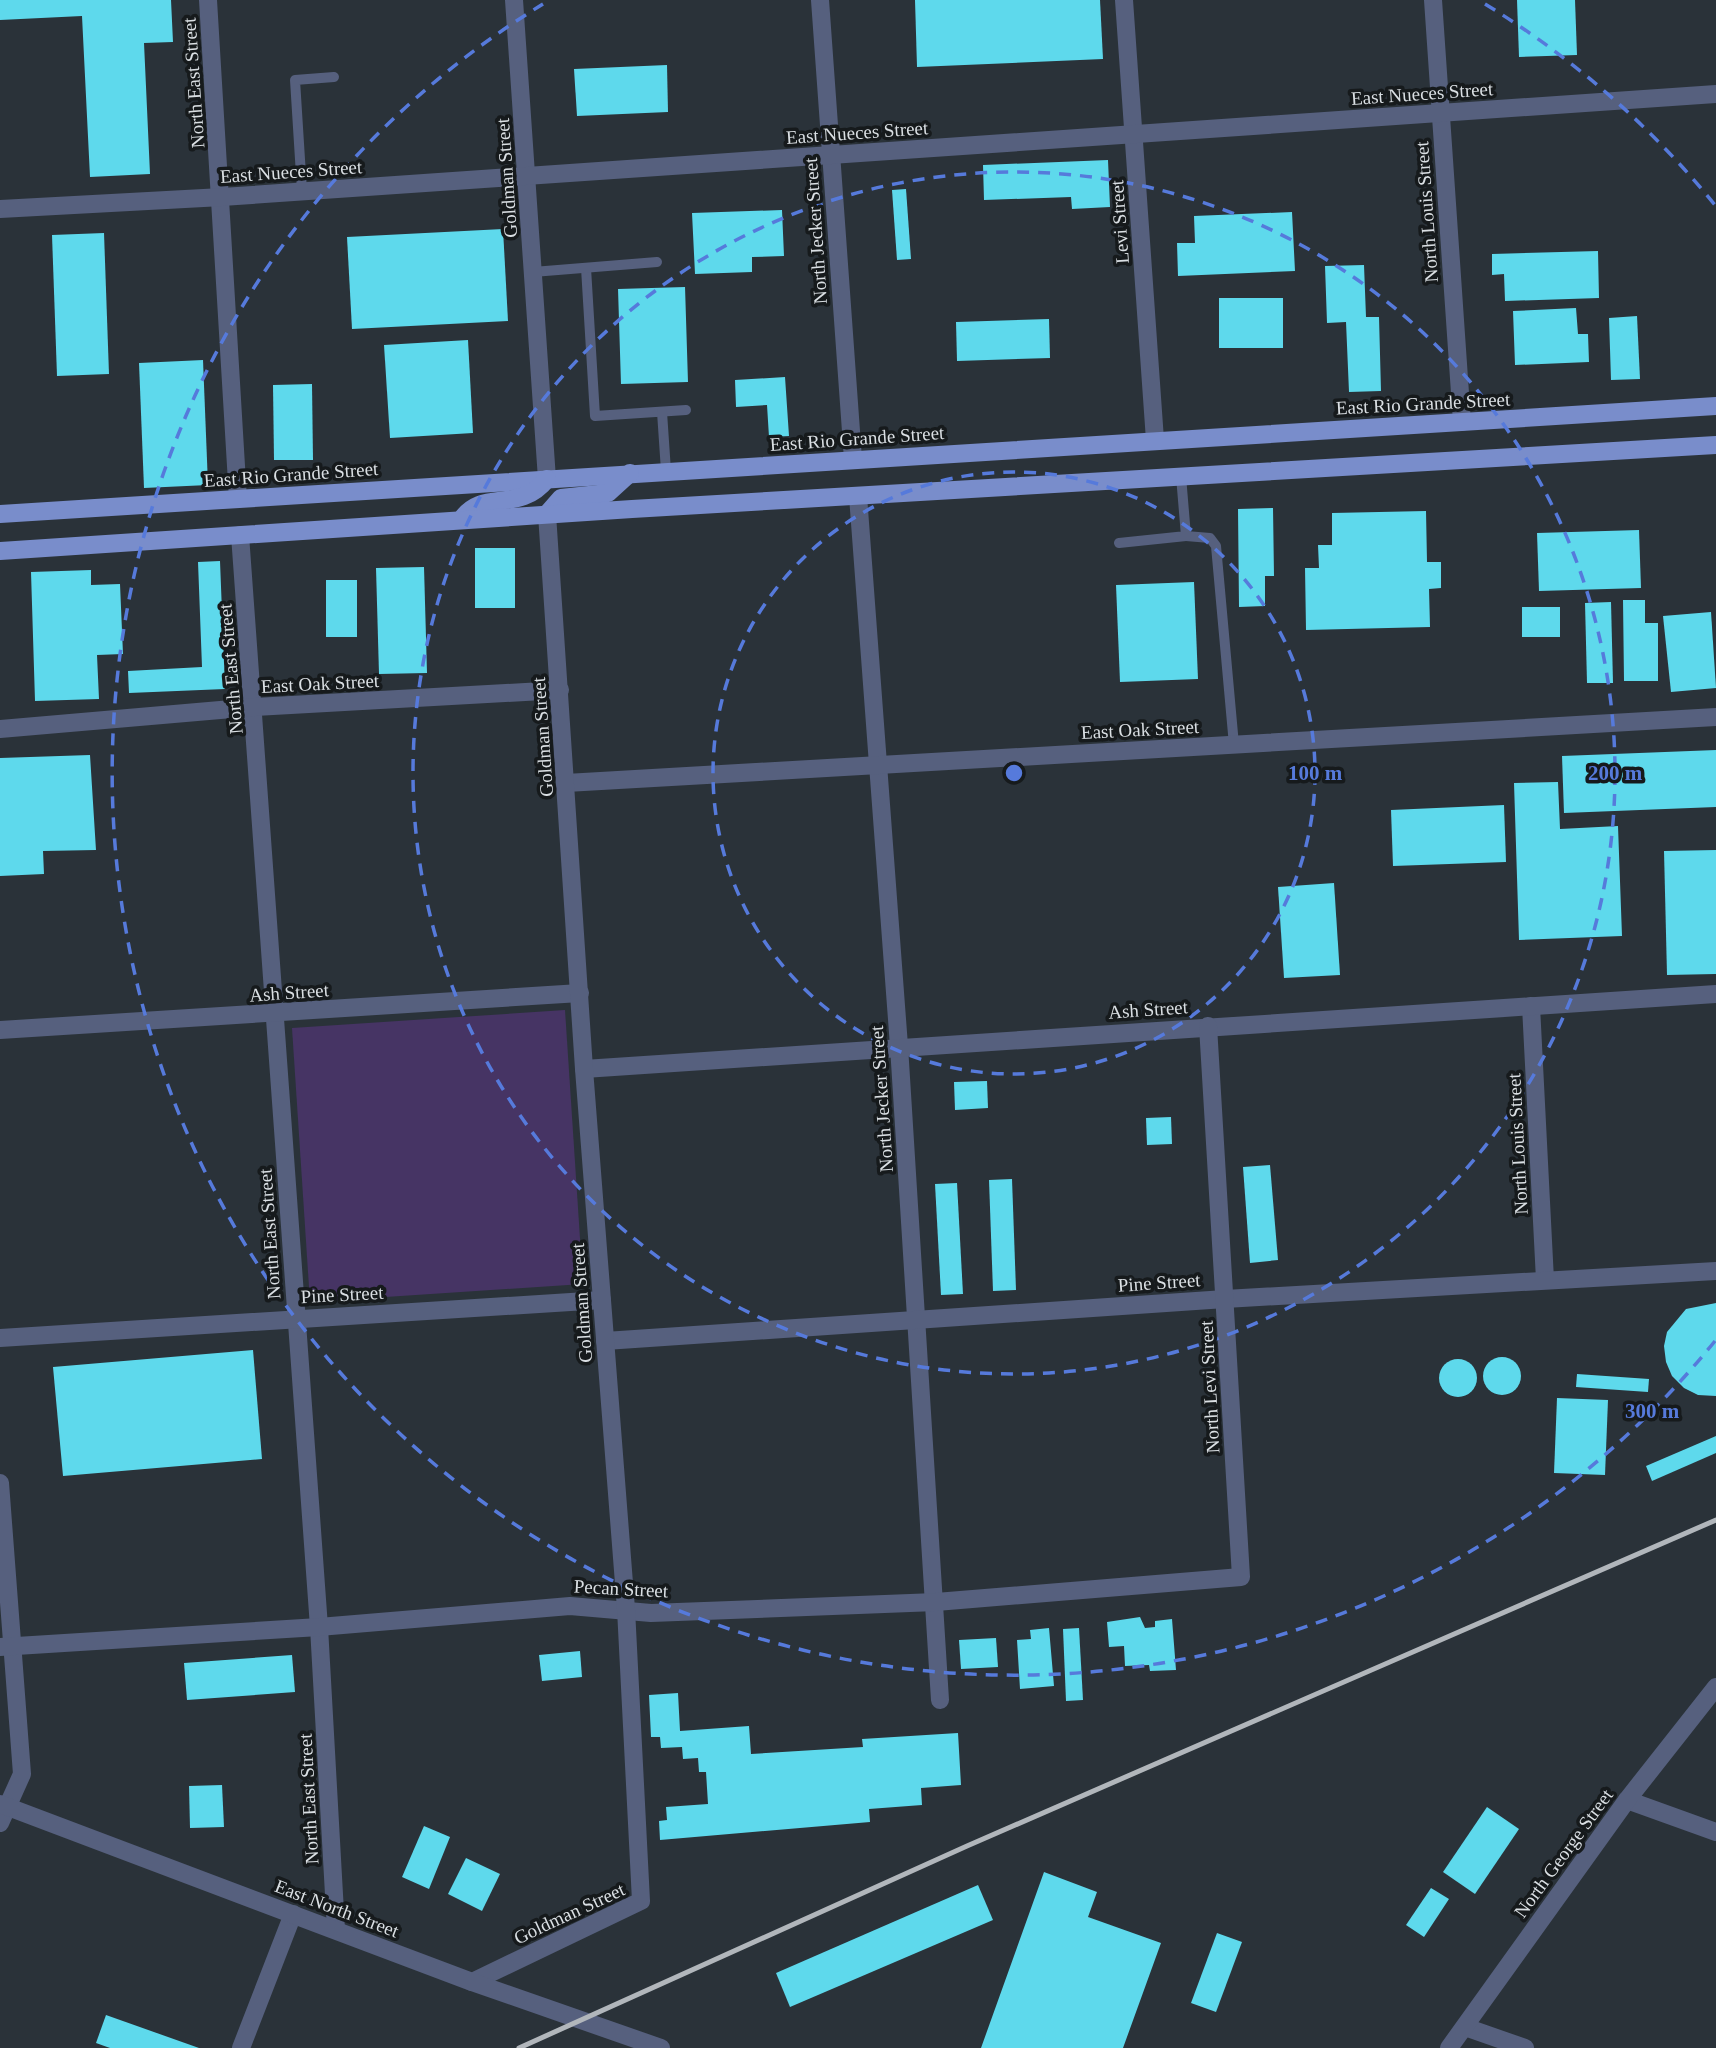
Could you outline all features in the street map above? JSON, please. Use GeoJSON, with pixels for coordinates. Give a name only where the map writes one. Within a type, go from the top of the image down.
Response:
{"type":"FeatureCollection","features":[{"type":"Feature","properties":{"kind":"main road","name":"East Rio Grande Street"},"geometry":{"type":"LineString","coordinates":[[0,514],[1716,406]]}},
{"type":"Feature","properties":{"kind":"main road"},"geometry":{"type":"LineString","coordinates":[[0,551],[547,514],[1716,445]]}},
{"type":"Feature","properties":{"kind":"main road"},"geometry":{"type":"LineString","coordinates":[[547,514],[561,498],[608,493],[630,473]]}},
{"type":"Feature","properties":{"kind":"main road"},"geometry":{"type":"LineString","coordinates":[[461,520],[468,509],[478,504],[520,499],[536,493],[547,479]]}},
{"type":"Feature","properties":{"kind":"street","name":"North East Street"},"geometry":{"type":"LineString","coordinates":[[208,0],[222,197],[238,499]]}},
{"type":"Feature","properties":{"kind":"street","name":"Goldman Street"},"geometry":{"type":"LineString","coordinates":[[514,0],[547,479]]}},
{"type":"Feature","properties":{"kind":"street","name":"North Jecker Street"},"geometry":{"type":"LineString","coordinates":[[820,0],[853,459]]}},
{"type":"Feature","properties":{"kind":"street","name":"Levi Street"},"geometry":{"type":"LineString","coordinates":[[1124,0],[1155,440]]}},
{"type":"Feature","properties":{"kind":"street","name":"North Louis Street"},"geometry":{"type":"LineString","coordinates":[[1433,0],[1462,422]]}},
{"type":"Feature","properties":{"kind":"street","name":"East Nueces Street"},"geometry":{"type":"LineString","coordinates":[[0,209],[222,197],[831,154],[1134,136],[1716,94]]}},
{"type":"Feature","properties":{"kind":"street","name":"North Jecker Street"},"geometry":{"type":"LineString","coordinates":[[858,496],[899,1046],[936,1602],[940,1700]]}},
{"type":"Feature","properties":{"kind":"street","name":"Goldman Street"},"geometry":{"type":"LineString","coordinates":[[472,1982],[641,1901],[626,1609],[584,1069],[547,514]]}},
{"type":"Feature","properties":{"kind":"street","name":"North East Street"},"geometry":{"type":"LineString","coordinates":[[240,535],[319,1627],[336,1930]]}},
{"type":"Feature","properties":{"kind":"street","name":"East Oak Street"},"geometry":{"type":"LineString","coordinates":[[0,729],[254,707],[559,690]]}},
{"type":"Feature","properties":{"kind":"street","name":"East Oak Street"},"geometry":{"type":"LineString","coordinates":[[566,783],[1716,717]]}},
{"type":"Feature","properties":{"kind":"street","name":"Ash Street"},"geometry":{"type":"LineString","coordinates":[[0,1030],[580,993]]}},
{"type":"Feature","properties":{"kind":"street","name":"Ash Street"},"geometry":{"type":"LineString","coordinates":[[584,1069],[899,1046],[1716,995]]}},
{"type":"Feature","properties":{"kind":"street","name":"North Louis Street"},"geometry":{"type":"LineString","coordinates":[[1531,1006],[1545,1279]]}},
{"type":"Feature","properties":{"kind":"street","name":"North Levi Street"},"geometry":{"type":"LineString","coordinates":[[1208,1026],[1241,1577]]}},
{"type":"Feature","properties":{"kind":"street","name":"Pine Street"},"geometry":{"type":"LineString","coordinates":[[605,1341],[1225,1299],[1716,1271]]}},
{"type":"Feature","properties":{"kind":"street","name":"Pine Street"},"geometry":{"type":"LineString","coordinates":[[0,1338],[602,1300]]}},
{"type":"Feature","properties":{"kind":"street"},"geometry":{"type":"LineString","coordinates":[[0,1483],[7,1646],[22,1774],[2,1811]]}},
{"type":"Feature","properties":{"kind":"street","name":"Pecan Street"},"geometry":{"type":"LineString","coordinates":[[7,1646],[319,1627],[570,1606],[651,1613],[936,1602],[1241,1577]]}},
{"type":"Feature","properties":{"kind":"street","name":"North George Street"},"geometry":{"type":"LineString","coordinates":[[1449,2048],[1627,1800],[1716,1687]]}},
{"type":"Feature","properties":{"kind":"street"},"geometry":{"type":"LineString","coordinates":[[1627,1800],[1716,1832]]}},
{"type":"Feature","properties":{"kind":"street","name":"East North Street"},"geometry":{"type":"LineString","coordinates":[[2,1811],[662,2048]]}},
{"type":"Feature","properties":{"kind":"street"},"geometry":{"type":"LineString","coordinates":[[241,2048],[293,1914]]}},
{"type":"Feature","properties":{"kind":"street"},"geometry":{"type":"LineString","coordinates":[[1465,2027],[1525,2048]]}},
{"type":"Feature","properties":{"kind":"lane"},"geometry":{"type":"LineString","coordinates":[[302,191],[295,80],[334,77]]}},
{"type":"Feature","properties":{"kind":"lane"},"geometry":{"type":"LineString","coordinates":[[533,272],[657,262]]}},
{"type":"Feature","properties":{"kind":"lane"},"geometry":{"type":"LineString","coordinates":[[586,268],[595,416],[686,410]]}},
{"type":"Feature","properties":{"kind":"lane"},"geometry":{"type":"LineString","coordinates":[[662,412],[666,471]]}},
{"type":"Feature","properties":{"kind":"lane"},"geometry":{"type":"LineString","coordinates":[[1181,476],[1186,536]]}},
{"type":"Feature","properties":{"kind":"lane"},"geometry":{"type":"LineString","coordinates":[[1119,543],[1186,536],[1210,538],[1216,546],[1234,745]]}},
{"type":"Feature","properties":{"kind":"shaded area"},"geometry":{"type":"Polygon","coordinates":[[[565,1010],[583,1284],[310,1302],[292,1028],[565,1010]]]}},
{"type":"Feature","properties":{"kind":"building"},"geometry":{"type":"Polygon","coordinates":[[[0,0],[171,0],[173,42],[144,43],[150,174],[90,177],[82,16],[0,20],[0,0]]]}},
{"type":"Feature","properties":{"kind":"building"},"geometry":{"type":"Polygon","coordinates":[[[915,0],[1100,0],[1103,59],[917,67],[915,0]]]}},
{"type":"Feature","properties":{"kind":"building"},"geometry":{"type":"Polygon","coordinates":[[[1517,0],[1575,0],[1577,55],[1519,57],[1517,0]]]}},
{"type":"Feature","properties":{"kind":"building"},"geometry":{"type":"Polygon","coordinates":[[[667,65],[668,112],[577,116],[574,69],[667,65]]]}},
{"type":"Feature","properties":{"kind":"building"},"geometry":{"type":"Polygon","coordinates":[[[1108,160],[1110,207],[1072,209],[1071,197],[984,200],[983,165],[1108,160]]]}},
{"type":"Feature","properties":{"kind":"building"},"geometry":{"type":"Polygon","coordinates":[[[906,189],[911,259],[897,260],[892,190],[906,189]]]}},
{"type":"Feature","properties":{"kind":"building"},"geometry":{"type":"Polygon","coordinates":[[[782,210],[784,256],[752,257],[752,272],[695,274],[692,213],[782,210]]]}},
{"type":"Feature","properties":{"kind":"building"},"geometry":{"type":"Polygon","coordinates":[[[1292,212],[1295,271],[1178,276],[1177,243],[1195,243],[1194,216],[1292,212]]]}},
{"type":"Feature","properties":{"kind":"building"},"geometry":{"type":"Polygon","coordinates":[[[503,229],[508,321],[352,329],[347,237],[503,229]]]}},
{"type":"Feature","properties":{"kind":"building"},"geometry":{"type":"Polygon","coordinates":[[[104,233],[109,374],[57,376],[52,235],[104,233]]]}},
{"type":"Feature","properties":{"kind":"building"},"geometry":{"type":"Polygon","coordinates":[[[1598,251],[1599,298],[1505,301],[1504,274],[1492,275],[1492,254],[1598,251]]]}},
{"type":"Feature","properties":{"kind":"building"},"geometry":{"type":"Polygon","coordinates":[[[1364,265],[1366,317],[1379,317],[1381,391],[1349,392],[1346,322],[1327,323],[1325,266],[1364,265]]]}},
{"type":"Feature","properties":{"kind":"building"},"geometry":{"type":"Polygon","coordinates":[[[685,287],[688,382],[621,384],[618,289],[685,287]]]}},
{"type":"Feature","properties":{"kind":"building"},"geometry":{"type":"Polygon","coordinates":[[[1219,298],[1283,298],[1283,348],[1219,348],[1219,298]]]}},
{"type":"Feature","properties":{"kind":"building"},"geometry":{"type":"Polygon","coordinates":[[[1576,308],[1578,334],[1588,334],[1589,362],[1515,365],[1513,311],[1576,308]]]}},
{"type":"Feature","properties":{"kind":"building"},"geometry":{"type":"Polygon","coordinates":[[[1637,316],[1640,379],[1611,380],[1609,318],[1637,316]]]}},
{"type":"Feature","properties":{"kind":"building"},"geometry":{"type":"Polygon","coordinates":[[[1049,319],[1050,358],[957,361],[956,322],[1049,319]]]}},
{"type":"Feature","properties":{"kind":"building"},"geometry":{"type":"Polygon","coordinates":[[[468,340],[473,433],[390,438],[384,345],[468,340]]]}},
{"type":"Feature","properties":{"kind":"building"},"geometry":{"type":"Polygon","coordinates":[[[203,360],[208,485],[144,488],[139,363],[203,360]]]}},
{"type":"Feature","properties":{"kind":"building"},"geometry":{"type":"Polygon","coordinates":[[[785,377],[789,436],[769,437],[767,405],[736,407],[735,380],[785,377]]]}},
{"type":"Feature","properties":{"kind":"building"},"geometry":{"type":"Polygon","coordinates":[[[312,384],[313,460],[274,460],[273,385],[312,384]]]}},
{"type":"Feature","properties":{"kind":"building"},"geometry":{"type":"Polygon","coordinates":[[[1273,508],[1274,576],[1265,576],[1265,606],[1239,607],[1238,509],[1273,508]]]}},
{"type":"Feature","properties":{"kind":"building"},"geometry":{"type":"Polygon","coordinates":[[[1426,511],[1427,562],[1441,562],[1441,588],[1429,589],[1430,627],[1306,630],[1305,568],[1319,568],[1318,545],[1332,545],[1332,513],[1426,511]]]}},
{"type":"Feature","properties":{"kind":"building"},"geometry":{"type":"Polygon","coordinates":[[[1639,530],[1641,588],[1539,591],[1537,533],[1639,530]]]}},
{"type":"Feature","properties":{"kind":"building"},"geometry":{"type":"Polygon","coordinates":[[[475,548],[515,548],[515,608],[475,608],[475,548]]]}},
{"type":"Feature","properties":{"kind":"building"},"geometry":{"type":"Polygon","coordinates":[[[220,561],[225,689],[129,693],[128,671],[202,667],[198,562],[220,561]]]}},
{"type":"Feature","properties":{"kind":"building"},"geometry":{"type":"Polygon","coordinates":[[[424,567],[427,673],[379,674],[376,568],[424,567]]]}},
{"type":"Feature","properties":{"kind":"building"},"geometry":{"type":"Polygon","coordinates":[[[91,570],[91,585],[120,584],[123,654],[97,655],[99,699],[35,701],[31,572],[91,570]]]}},
{"type":"Feature","properties":{"kind":"building"},"geometry":{"type":"Polygon","coordinates":[[[326,580],[357,580],[357,637],[326,637],[326,580]]]}},
{"type":"Feature","properties":{"kind":"building"},"geometry":{"type":"Polygon","coordinates":[[[1194,582],[1198,679],[1120,682],[1116,585],[1194,582]]]}},
{"type":"Feature","properties":{"kind":"building"},"geometry":{"type":"Polygon","coordinates":[[[1623,600],[1645,600],[1645,623],[1658,623],[1658,681],[1624,681],[1623,600]]]}},
{"type":"Feature","properties":{"kind":"building"},"geometry":{"type":"Polygon","coordinates":[[[1611,602],[1613,683],[1587,683],[1585,603],[1611,602]]]}},
{"type":"Feature","properties":{"kind":"building"},"geometry":{"type":"Polygon","coordinates":[[[1522,607],[1560,607],[1560,637],[1522,637],[1522,607]]]}},
{"type":"Feature","properties":{"kind":"building"},"geometry":{"type":"Polygon","coordinates":[[[1711,612],[1716,688],[1671,692],[1663,616],[1711,612]]]}},
{"type":"Feature","properties":{"kind":"building"},"geometry":{"type":"Polygon","coordinates":[[[1716,750],[1716,807],[1564,813],[1562,756],[1716,750]]]}},
{"type":"Feature","properties":{"kind":"building"},"geometry":{"type":"Polygon","coordinates":[[[90,755],[96,850],[43,851],[44,874],[0,876],[0,758],[90,755]]]}},
{"type":"Feature","properties":{"kind":"building"},"geometry":{"type":"Polygon","coordinates":[[[1558,782],[1560,829],[1618,826],[1622,936],[1519,940],[1514,783],[1558,782]]]}},
{"type":"Feature","properties":{"kind":"building"},"geometry":{"type":"Polygon","coordinates":[[[1504,805],[1506,862],[1393,866],[1391,810],[1504,805]]]}},
{"type":"Feature","properties":{"kind":"building"},"geometry":{"type":"Polygon","coordinates":[[[1716,850],[1716,974],[1667,975],[1664,851],[1716,850]]]}},
{"type":"Feature","properties":{"kind":"building"},"geometry":{"type":"Polygon","coordinates":[[[1334,883],[1340,975],[1284,978],[1278,887],[1334,883]]]}},
{"type":"Feature","properties":{"kind":"building"},"geometry":{"type":"Polygon","coordinates":[[[987,1081],[988,1108],[955,1110],[954,1082],[987,1081]]]}},
{"type":"Feature","properties":{"kind":"building"},"geometry":{"type":"Polygon","coordinates":[[[1171,1117],[1172,1144],[1147,1145],[1146,1118],[1171,1117]]]}},
{"type":"Feature","properties":{"kind":"building"},"geometry":{"type":"Polygon","coordinates":[[[1270,1165],[1278,1260],[1250,1263],[1243,1167],[1270,1165]]]}},
{"type":"Feature","properties":{"kind":"building"},"geometry":{"type":"Polygon","coordinates":[[[1012,1179],[1016,1290],[993,1291],[989,1180],[1012,1179]]]}},
{"type":"Feature","properties":{"kind":"building"},"geometry":{"type":"Polygon","coordinates":[[[957,1183],[963,1294],[941,1295],[935,1184],[957,1183]]]}},
{"type":"Feature","properties":{"kind":"building"},"geometry":{"type":"Polygon","coordinates":[[[1716,1303],[1716,1396],[1698,1395],[1684,1388],[1672,1376],[1666,1362],[1664,1346],[1667,1332],[1686,1309],[1716,1303]]]}},
{"type":"Feature","properties":{"kind":"building"},"geometry":{"type":"Polygon","coordinates":[[[253,1350],[262,1459],[63,1476],[53,1367],[253,1350]]]}},
{"type":"Feature","properties":{"kind":"building"},"geometry":{"type":"Polygon","coordinates":[[[1502,1357],[1516,1362],[1521,1376],[1516,1390],[1502,1395],[1488,1390],[1483,1376],[1488,1362],[1502,1357]]]}},
{"type":"Feature","properties":{"kind":"building"},"geometry":{"type":"Polygon","coordinates":[[[1458,1359],[1471,1365],[1477,1378],[1471,1391],[1458,1397],[1445,1391],[1439,1378],[1445,1365],[1458,1359]]]}},
{"type":"Feature","properties":{"kind":"building"},"geometry":{"type":"Polygon","coordinates":[[[1577,1374],[1649,1379],[1648,1392],[1576,1387],[1577,1374]]]}},
{"type":"Feature","properties":{"kind":"building"},"geometry":{"type":"Polygon","coordinates":[[[1557,1398],[1608,1400],[1605,1475],[1554,1473],[1557,1398]]]}},
{"type":"Feature","properties":{"kind":"building"},"geometry":{"type":"Polygon","coordinates":[[[1716,1436],[1716,1453],[1652,1481],[1646,1466],[1716,1436]]]}},
{"type":"Feature","properties":{"kind":"building"},"geometry":{"type":"Polygon","coordinates":[[[1140,1617],[1145,1628],[1155,1627],[1155,1621],[1172,1619],[1176,1670],[1150,1671],[1149,1665],[1125,1666],[1124,1646],[1109,1647],[1107,1622],[1140,1617]]]}},
{"type":"Feature","properties":{"kind":"building"},"geometry":{"type":"Polygon","coordinates":[[[1049,1628],[1054,1686],[1020,1689],[1017,1640],[1031,1639],[1030,1630],[1049,1628]]]}},
{"type":"Feature","properties":{"kind":"building"},"geometry":{"type":"Polygon","coordinates":[[[1079,1628],[1083,1700],[1066,1701],[1063,1629],[1079,1628]]]}},
{"type":"Feature","properties":{"kind":"building"},"geometry":{"type":"Polygon","coordinates":[[[996,1638],[998,1667],[961,1669],[959,1640],[996,1638]]]}},
{"type":"Feature","properties":{"kind":"building"},"geometry":{"type":"Polygon","coordinates":[[[580,1651],[582,1677],[542,1681],[539,1655],[580,1651]]]}},
{"type":"Feature","properties":{"kind":"building"},"geometry":{"type":"Polygon","coordinates":[[[292,1655],[295,1692],[187,1700],[184,1663],[292,1655]]]}},
{"type":"Feature","properties":{"kind":"building"},"geometry":{"type":"Polygon","coordinates":[[[678,1693],[680,1731],[749,1726],[751,1754],[863,1747],[862,1739],[958,1733],[961,1785],[921,1788],[922,1805],[869,1809],[870,1822],[660,1840],[659,1821],[667,1820],[666,1807],[708,1804],[706,1772],[699,1772],[698,1758],[683,1759],[682,1747],[661,1748],[660,1737],[651,1737],[649,1695],[678,1693]]]}},
{"type":"Feature","properties":{"kind":"building"},"geometry":{"type":"Polygon","coordinates":[[[222,1785],[224,1827],[190,1828],[189,1786],[222,1785]]]}},
{"type":"Feature","properties":{"kind":"building"},"geometry":{"type":"Polygon","coordinates":[[[1487,1807],[1519,1829],[1475,1894],[1443,1872],[1487,1807]]]}},
{"type":"Feature","properties":{"kind":"building"},"geometry":{"type":"Polygon","coordinates":[[[424,1826],[450,1837],[429,1889],[402,1877],[424,1826]]]}},
{"type":"Feature","properties":{"kind":"building"},"geometry":{"type":"Polygon","coordinates":[[[466,1858],[500,1874],[482,1911],[448,1894],[466,1858]]]}},
{"type":"Feature","properties":{"kind":"building"},"geometry":{"type":"Polygon","coordinates":[[[1044,1872],[1097,1892],[1088,1917],[1161,1943],[1123,2048],[981,2048],[1044,1872]]]}},
{"type":"Feature","properties":{"kind":"building"},"geometry":{"type":"Polygon","coordinates":[[[978,1885],[993,1920],[790,2007],[776,1973],[978,1885]]]}},
{"type":"Feature","properties":{"kind":"building"},"geometry":{"type":"Polygon","coordinates":[[[1431,1888],[1449,1899],[1424,1937],[1406,1925],[1431,1888]]]}},
{"type":"Feature","properties":{"kind":"building"},"geometry":{"type":"Polygon","coordinates":[[[1217,1933],[1242,1942],[1216,2012],[1191,2003],[1217,1933]]]}},
{"type":"Feature","properties":{"kind":"building"},"geometry":{"type":"Polygon","coordinates":[[[106,2015],[199,2048],[110,2048],[96,2043],[106,2015]]]}},
{"type":"Feature","properties":{"kind":"railway"},"geometry":{"type":"LineString","coordinates":[[519,2048],[967,1846],[1716,1520]]}}]}
